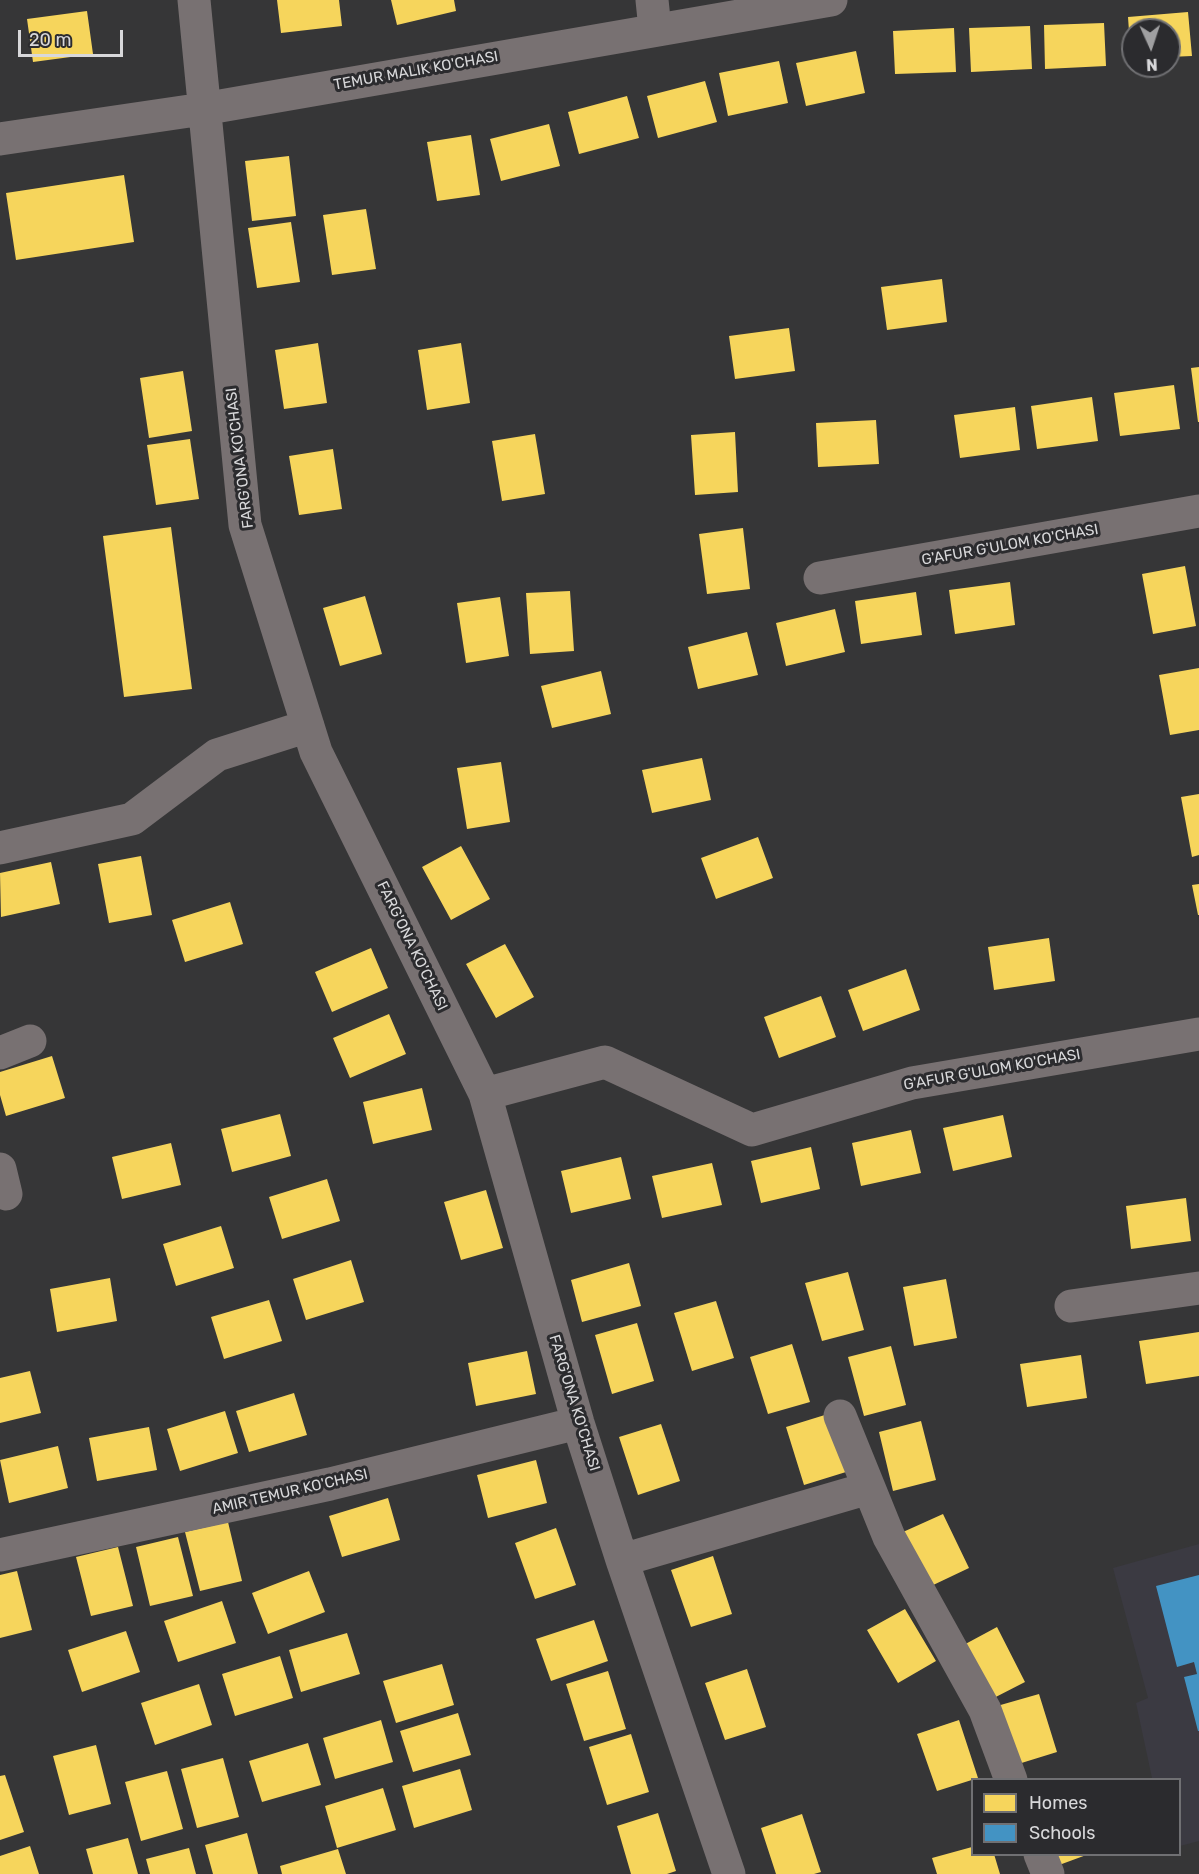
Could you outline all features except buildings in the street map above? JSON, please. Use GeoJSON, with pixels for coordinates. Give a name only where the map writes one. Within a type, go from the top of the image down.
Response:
{"type":"FeatureCollection","features":[{"type":"Feature","properties":{"kind":"street","name":"FARG'ONA KO'CHASI"},"geometry":{"type":"LineString","coordinates":[[194,0],[245,525],[316,752],[485,1094],[578,1423],[729,1874]]}},
{"type":"Feature","properties":{"kind":"street","name":"TEMUR MALIK KO'CHASI"},"geometry":{"type":"LineString","coordinates":[[0,139],[203,109],[654,15],[831,0]]}},
{"type":"Feature","properties":{"kind":"street","name":"G'AFUR G'ULOM KO'CHASI"},"geometry":{"type":"LineString","coordinates":[[820,578],[1199,511]]}},
{"type":"Feature","properties":{"kind":"street"},"geometry":{"type":"LineString","coordinates":[[0,848],[132,819],[217,755],[308,726]]}},
{"type":"Feature","properties":{"kind":"street","name":"G'AFUR G'ULOM KO'CHASI"},"geometry":{"type":"LineString","coordinates":[[485,1094],[605,1062],[752,1130],[912,1083],[1199,1034]]}},
{"type":"Feature","properties":{"kind":"street"},"geometry":{"type":"LineString","coordinates":[[0,1053],[30,1041]]}},
{"type":"Feature","properties":{"kind":"street"},"geometry":{"type":"LineString","coordinates":[[1071,1306],[1199,1288]]}},
{"type":"Feature","properties":{"kind":"street"},"geometry":{"type":"LineString","coordinates":[[840,1416],[889,1538],[985,1710],[1011,1778]]}},
{"type":"Feature","properties":{"kind":"street","name":"AMIR TEMUR KO'CHASI"},"geometry":{"type":"LineString","coordinates":[[0,1555],[330,1484],[578,1423]]}},
{"type":"Feature","properties":{"kind":"street"},"geometry":{"type":"LineString","coordinates":[[622,1560],[869,1488]]}},
{"type":"Feature","properties":{"kind":"street"},"geometry":{"type":"LineString","coordinates":[[1041,1856],[1048,1874]]}},
{"type":"Feature","properties":{"kind":"shaded area"},"geometry":{"type":"Polygon","coordinates":[[[1199,1544],[1199,1841],[1181,1846],[1181,1778],[1152,1778],[1136,1703],[1148,1698],[1113,1568],[1199,1544]]]}}]}
